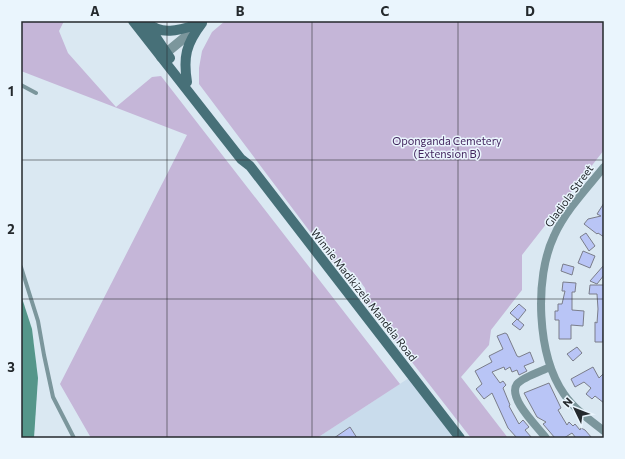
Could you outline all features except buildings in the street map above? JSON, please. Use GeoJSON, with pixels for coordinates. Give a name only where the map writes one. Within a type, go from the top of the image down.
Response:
{"type":"FeatureCollection","features":[{"type":"Feature","properties":{"kind":"main road","name":"Winnie Madikizela Mandela Road"},"geometry":{"type":"LineString","coordinates":[[133,21],[187,82],[460,438]]}},
{"type":"Feature","properties":{"kind":"main road","name":"Winnie Madikizela Mandela Road"},"geometry":{"type":"LineString","coordinates":[[145,21],[163,55],[241,159],[250,166]]}},
{"type":"Feature","properties":{"kind":"main road"},"geometry":{"type":"LineString","coordinates":[[145,21],[156,29],[172,31],[203,22]]}},
{"type":"Feature","properties":{"kind":"main road"},"geometry":{"type":"LineString","coordinates":[[187,82],[185,67],[190,40],[203,22]]}},
{"type":"Feature","properties":{"kind":"street"},"geometry":{"type":"LineString","coordinates":[[163,55],[203,22]]}},
{"type":"Feature","properties":{"kind":"street","name":"Gladiola Street"},"geometry":{"type":"LineString","coordinates":[[604,167],[553,236],[547,254],[542,284],[541,314],[544,348],[555,379],[570,402],[604,430]]}},
{"type":"Feature","properties":{"kind":"street"},"geometry":{"type":"LineString","coordinates":[[546,438],[518,403],[514,393],[517,384],[526,378],[550,367]]}},
{"type":"Feature","properties":{"kind":"lane"},"geometry":{"type":"LineString","coordinates":[[21,85],[36,93]]}},
{"type":"Feature","properties":{"kind":"lane"},"geometry":{"type":"LineString","coordinates":[[21,267],[38,321],[53,397],[74,438]]}},
{"type":"Feature","properties":{"kind":"shaded area"},"geometry":{"type":"Polygon","coordinates":[[[21,295],[32,329],[38,378],[34,438],[21,438],[21,295]]]}},
{"type":"Feature","properties":{"kind":"shaded area"},"geometry":{"type":"Polygon","coordinates":[[[412,376],[460,438],[317,438],[412,376]]]}},
{"type":"Feature","properties":{"kind":"green space"},"geometry":{"type":"Polygon","coordinates":[[[21,21],[64,21],[59,31],[68,53],[116,107],[152,77],[161,76],[400,384],[317,438],[91,438],[60,384],[187,135],[21,71],[21,21]]]}},
{"type":"Feature","properties":{"kind":"green space","name":"Oponganda Cemetery (Extension B)"},"geometry":{"type":"Polygon","coordinates":[[[225,21],[604,21],[604,150],[522,255],[522,290],[491,330],[489,345],[461,377],[508,438],[471,438],[369,307],[365,288],[359,280],[349,270],[335,265],[199,84],[199,68],[202,51],[212,32],[225,21]]]}}]}
